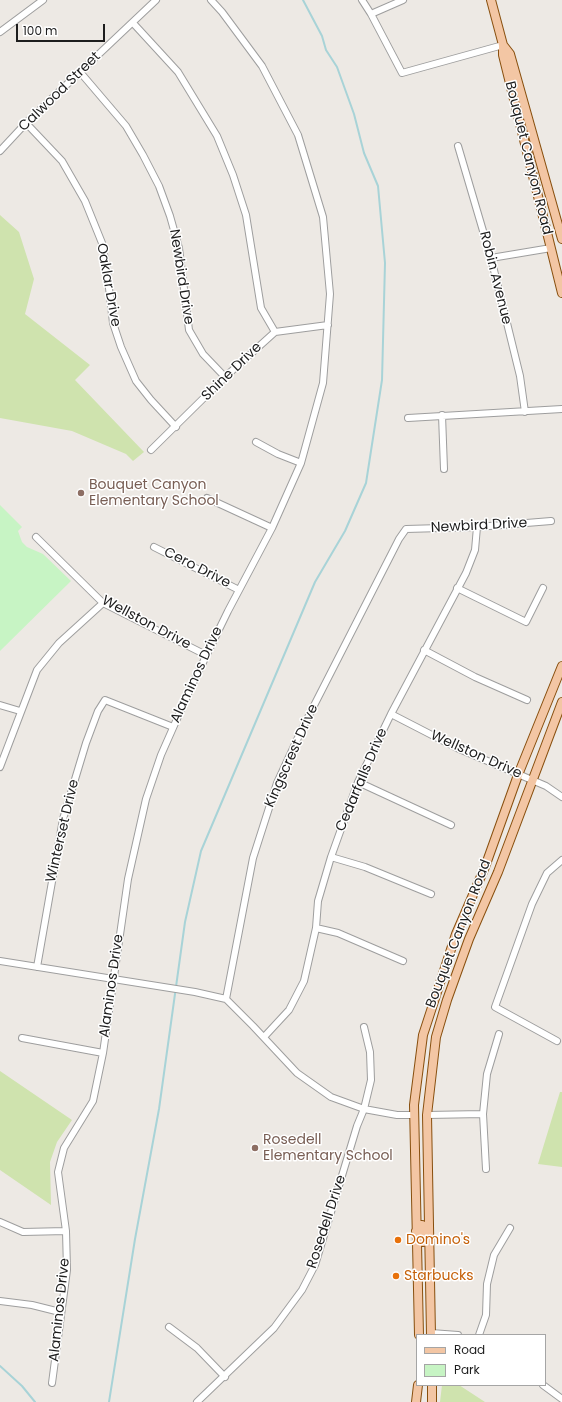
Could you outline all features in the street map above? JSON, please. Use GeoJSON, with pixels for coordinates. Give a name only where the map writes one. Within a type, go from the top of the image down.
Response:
{"type":"FeatureCollection","features":[{"type":"Feature","properties":{"kind":"main road","name":"Bouquet Canyon Road"},"geometry":{"type":"LineString","coordinates":[[491,0],[503,45],[503,55],[537,193],[560,277],[562,293]]}},
{"type":"Feature","properties":{"kind":"main road","name":"Bouquet Canyon Road"},"geometry":{"type":"LineString","coordinates":[[503,45],[510,54],[562,238]]}},
{"type":"Feature","properties":{"kind":"main road"},"geometry":{"type":"LineString","coordinates":[[537,193],[542,186],[548,190]]}},
{"type":"Feature","properties":{"kind":"main road","name":"Bouquet Canyon Road"},"geometry":{"type":"LineString","coordinates":[[419,1334],[414,1115],[417,1070],[423,1035],[456,934],[485,867],[518,775],[562,666]]}},
{"type":"Feature","properties":{"kind":"main road","name":"Bouquet Canyon Road"},"geometry":{"type":"LineString","coordinates":[[431,1334],[427,1115],[436,1037],[447,1000],[469,939],[498,872],[562,702]]}},
{"type":"Feature","properties":{"kind":"main road"},"geometry":{"type":"LineString","coordinates":[[414,1115],[427,1115]]}},
{"type":"Feature","properties":{"kind":"main road"},"geometry":{"type":"LineString","coordinates":[[416,1231],[419,1225],[422,1225],[424,1283],[430,1297]]}},
{"type":"Feature","properties":{"kind":"main road"},"geometry":{"type":"LineString","coordinates":[[419,1334],[431,1334]]}},
{"type":"Feature","properties":{"kind":"main road"},"geometry":{"type":"LineString","coordinates":[[416,1402],[418,1386]]}},
{"type":"Feature","properties":{"kind":"main road"},"geometry":{"type":"LineString","coordinates":[[432,1386],[432,1402]]}},
{"type":"Feature","properties":{"kind":"street"},"geometry":{"type":"LineString","coordinates":[[0,32],[43,0]]}},
{"type":"Feature","properties":{"kind":"street","name":"Calwood Street"},"geometry":{"type":"LineString","coordinates":[[0,151],[26,123],[156,0]]}},
{"type":"Feature","properties":{"kind":"street","name":"Alaminos Drive"},"geometry":{"type":"LineString","coordinates":[[52,1383],[60,1312],[67,1270],[66,1231],[58,1172],[64,1148],[93,1101],[103,1053],[128,879],[146,799],[173,727],[206,655],[272,528],[301,463],[323,383],[330,294],[323,217],[298,135],[262,66],[222,12],[211,0]]}},
{"type":"Feature","properties":{"kind":"street"},"geometry":{"type":"LineString","coordinates":[[362,0],[402,73],[503,45]]}},
{"type":"Feature","properties":{"kind":"street"},"geometry":{"type":"LineString","coordinates":[[371,14],[403,0]]}},
{"type":"Feature","properties":{"kind":"street"},"geometry":{"type":"LineString","coordinates":[[133,23],[178,72],[217,136],[233,175],[246,215],[261,308],[275,332]]}},
{"type":"Feature","properties":{"kind":"street","name":"Newbird Drive"},"geometry":{"type":"LineString","coordinates":[[80,72],[126,126],[144,155],[159,186],[170,216],[179,248],[189,330],[203,354],[225,377]]}},
{"type":"Feature","properties":{"kind":"street","name":"Oaklar Drive"},"geometry":{"type":"LineString","coordinates":[[26,123],[62,161],[85,201],[102,243],[113,323],[121,347],[136,381],[176,427]]}},
{"type":"Feature","properties":{"kind":"street","name":"Robin Avenue"},"geometry":{"type":"LineString","coordinates":[[458,146],[491,258],[520,376],[525,412]]}},
{"type":"Feature","properties":{"kind":"street"},"geometry":{"type":"LineString","coordinates":[[491,258],[551,248]]}},
{"type":"Feature","properties":{"kind":"street","name":"Shine Drive"},"geometry":{"type":"LineString","coordinates":[[151,450],[225,377],[275,332],[328,325]]}},
{"type":"Feature","properties":{"kind":"street"},"geometry":{"type":"LineString","coordinates":[[408,418],[562,409]]}},
{"type":"Feature","properties":{"kind":"street"},"geometry":{"type":"LineString","coordinates":[[442,415],[444,469]]}},
{"type":"Feature","properties":{"kind":"street"},"geometry":{"type":"LineString","coordinates":[[256,442],[278,454],[301,463]]}},
{"type":"Feature","properties":{"kind":"street"},"geometry":{"type":"LineString","coordinates":[[207,498],[272,528]]}},
{"type":"Feature","properties":{"kind":"street","name":"Newbird Drive"},"geometry":{"type":"LineString","coordinates":[[406,530],[477,527],[551,521]]}},
{"type":"Feature","properties":{"kind":"street","name":"Cedarfalls Drive"},"geometry":{"type":"LineString","coordinates":[[264,1037],[289,1010],[304,981],[316,928],[318,901],[331,857],[358,782],[390,714],[466,573],[475,550],[477,527]]}},
{"type":"Feature","properties":{"kind":"street","name":"Kingscrest Drive"},"geometry":{"type":"LineString","coordinates":[[226,999],[253,858],[277,783],[347,640],[399,539],[406,530]]}},
{"type":"Feature","properties":{"kind":"street","name":"Wellston Drive"},"geometry":{"type":"LineString","coordinates":[[36,537],[103,603],[206,655]]}},
{"type":"Feature","properties":{"kind":"street","name":"Cero Drive"},"geometry":{"type":"LineString","coordinates":[[154,547],[239,590]]}},
{"type":"Feature","properties":{"kind":"street"},"geometry":{"type":"LineString","coordinates":[[457,588],[526,622],[543,588]]}},
{"type":"Feature","properties":{"kind":"street"},"geometry":{"type":"LineString","coordinates":[[0,767],[20,711],[37,670],[59,643],[103,603]]}},
{"type":"Feature","properties":{"kind":"street"},"geometry":{"type":"LineString","coordinates":[[424,650],[475,677],[527,700]]}},
{"type":"Feature","properties":{"kind":"street","name":"Winterset Drive"},"geometry":{"type":"LineString","coordinates":[[37,967],[63,819],[86,743],[98,712],[105,700],[173,727]]}},
{"type":"Feature","properties":{"kind":"street"},"geometry":{"type":"LineString","coordinates":[[0,705],[20,711]]}},
{"type":"Feature","properties":{"kind":"street","name":"Wellston Drive"},"geometry":{"type":"LineString","coordinates":[[390,714],[456,748],[546,786],[562,797]]}},
{"type":"Feature","properties":{"kind":"street"},"geometry":{"type":"LineString","coordinates":[[358,782],[451,825]]}},
{"type":"Feature","properties":{"kind":"street"},"geometry":{"type":"LineString","coordinates":[[331,857],[365,867],[431,894]]}},
{"type":"Feature","properties":{"kind":"street"},"geometry":{"type":"LineString","coordinates":[[557,1041],[495,1007],[532,904],[547,873],[562,860]]}},
{"type":"Feature","properties":{"kind":"street"},"geometry":{"type":"LineString","coordinates":[[316,928],[338,933],[403,961]]}},
{"type":"Feature","properties":{"kind":"street"},"geometry":{"type":"LineString","coordinates":[[0,961],[113,980],[186,990],[226,999],[264,1037],[296,1074],[331,1097],[364,1109],[397,1115],[414,1115]]}},
{"type":"Feature","properties":{"kind":"street","name":"Rosedell Drive"},"geometry":{"type":"LineString","coordinates":[[197,1402],[274,1328],[302,1290],[315,1265],[356,1128],[364,1109],[372,1070],[364,1027]]}},
{"type":"Feature","properties":{"kind":"street"},"geometry":{"type":"LineString","coordinates":[[486,1169],[483,1114],[487,1074],[499,1034]]}},
{"type":"Feature","properties":{"kind":"street"},"geometry":{"type":"LineString","coordinates":[[22,1038],[103,1053]]}},
{"type":"Feature","properties":{"kind":"street"},"geometry":{"type":"LineString","coordinates":[[427,1115],[483,1114]]}},
{"type":"Feature","properties":{"kind":"street"},"geometry":{"type":"LineString","coordinates":[[0,1222],[23,1232],[66,1231]]}},
{"type":"Feature","properties":{"kind":"street"},"geometry":{"type":"LineString","coordinates":[[479,1334],[486,1315],[487,1284],[494,1255],[510,1228]]}},
{"type":"Feature","properties":{"kind":"street"},"geometry":{"type":"LineString","coordinates":[[0,1301],[32,1305],[60,1312]]}},
{"type":"Feature","properties":{"kind":"street"},"geometry":{"type":"LineString","coordinates":[[169,1327],[197,1348],[225,1376]]}},
{"type":"Feature","properties":{"kind":"street"},"geometry":{"type":"LineString","coordinates":[[544,1386],[562,1398]]}},
{"type":"Feature","properties":{"kind":"green space"},"geometry":{"type":"Polygon","coordinates":[[[0,215],[19,232],[34,279],[25,314],[90,365],[75,380],[144,452],[133,461],[126,454],[72,431],[0,418],[0,215]]]}},
{"type":"Feature","properties":{"kind":"green space"},"geometry":{"type":"Polygon","coordinates":[[[0,505],[22,527],[18,531],[22,542],[27,547],[43,554],[71,581],[0,651],[0,505]]]}},
{"type":"Feature","properties":{"kind":"green space"},"geometry":{"type":"Polygon","coordinates":[[[0,1071],[72,1120],[57,1142],[50,1162],[51,1205],[0,1170],[0,1071]]]}},
{"type":"Feature","properties":{"kind":"green space"},"geometry":{"type":"Polygon","coordinates":[[[560,1092],[562,1092],[562,1167],[538,1164],[560,1092]]]}},
{"type":"Feature","properties":{"kind":"green space"},"geometry":{"type":"Polygon","coordinates":[[[442,1386],[461,1386],[485,1402],[440,1402],[442,1386]]]}},
{"type":"Feature","properties":{"kind":"waterway"},"geometry":{"type":"LineString","coordinates":[[109,1402],[135,1239],[159,1109],[185,922],[201,851],[315,582],[345,531],[366,483],[382,380],[385,263],[378,186],[364,153],[354,114],[337,67],[326,50],[322,36],[303,0]]}},
{"type":"Feature","properties":{"kind":"waterway"},"geometry":{"type":"LineString","coordinates":[[0,1366],[22,1386],[35,1402]]}},
{"type":"Feature","properties":{"kind":"place","name":"Bouquet Canyon Elementary School"},"geometry":{"type":"Point","coordinates":[81,493]}},
{"type":"Feature","properties":{"kind":"place","name":"Rosedell Elementary School"},"geometry":{"type":"Point","coordinates":[255,1148]}},
{"type":"Feature","properties":{"kind":"place","name":"Domino's"},"geometry":{"type":"Point","coordinates":[398,1240]}},
{"type":"Feature","properties":{"kind":"place","name":"Starbucks"},"geometry":{"type":"Point","coordinates":[396,1276]}}]}
